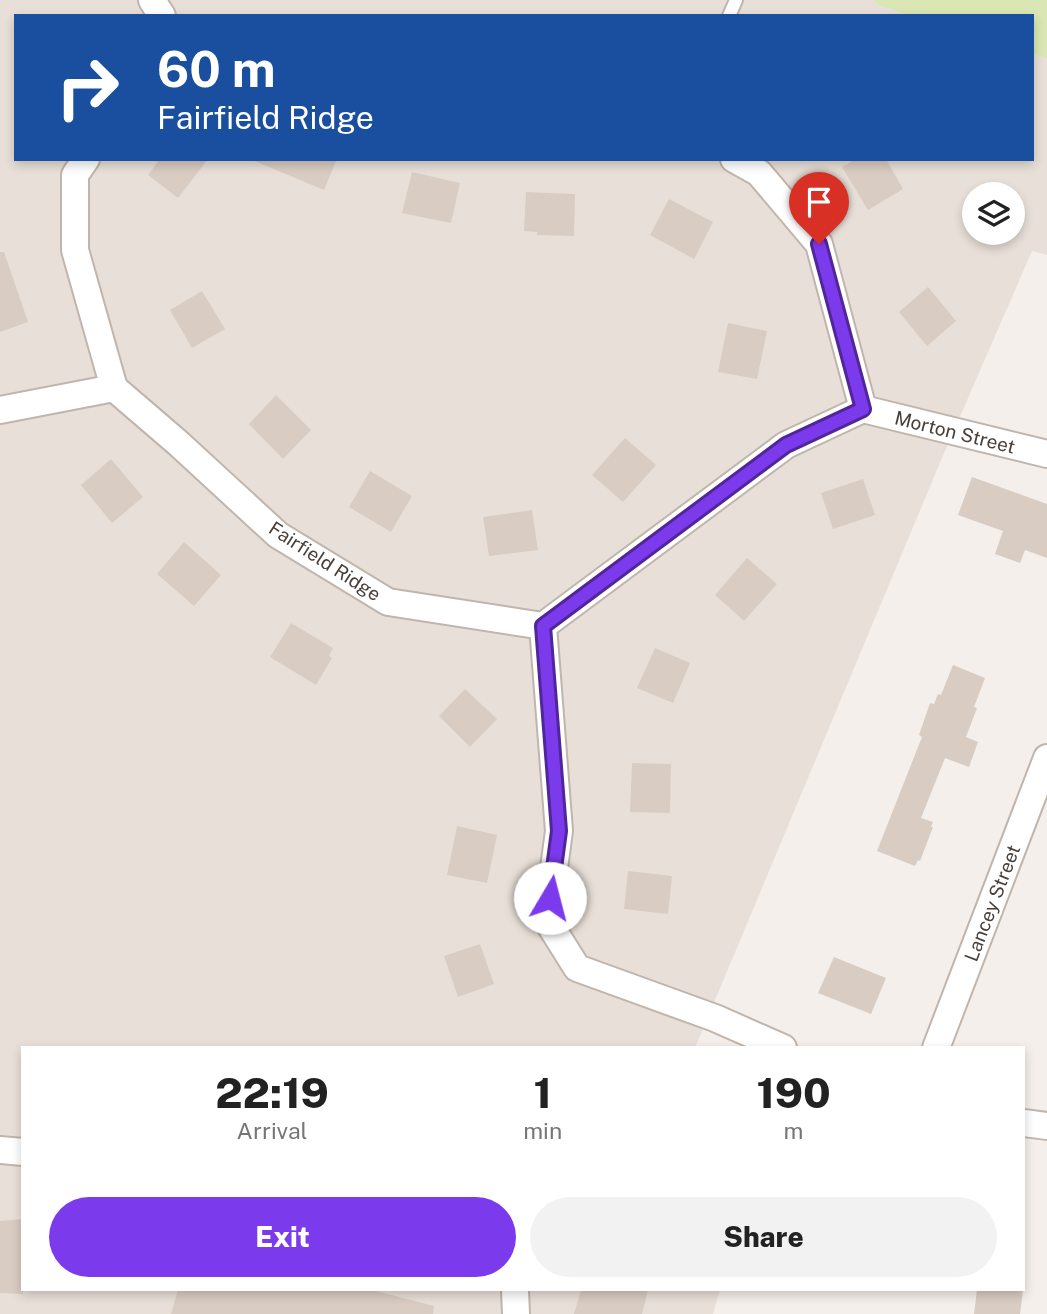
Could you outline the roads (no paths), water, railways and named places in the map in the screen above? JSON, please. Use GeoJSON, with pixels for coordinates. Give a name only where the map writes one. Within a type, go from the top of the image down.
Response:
{"type":"FeatureCollection","features":[{"type":"Feature","properties":{"kind":"street"},"geometry":{"type":"LineString","coordinates":[[0,410],[114,388],[75,250],[75,175],[85,161]]}},
{"type":"Feature","properties":{"kind":"street"},"geometry":{"type":"LineString","coordinates":[[738,161],[759,173],[819,244],[863,409],[786,445],[543,626],[559,831],[547,920],[577,968],[715,1018],[778,1046]]}},
{"type":"Feature","properties":{"kind":"street","name":"Fairfield Ridge"},"geometry":{"type":"LineString","coordinates":[[114,388],[278,535],[388,602],[543,626]]}},
{"type":"Feature","properties":{"kind":"street","name":"Morton Street"},"geometry":{"type":"LineString","coordinates":[[863,409],[1047,454]]}},
{"type":"Feature","properties":{"kind":"street","name":"Lancey Street"},"geometry":{"type":"LineString","coordinates":[[937,1046],[1047,758]]}},
{"type":"Feature","properties":{"kind":"street"},"geometry":{"type":"LineString","coordinates":[[1025,1123],[1047,1126]]}},
{"type":"Feature","properties":{"kind":"street"},"geometry":{"type":"LineString","coordinates":[[0,1150],[21,1152]]}},
{"type":"Feature","properties":{"kind":"street"},"geometry":{"type":"LineString","coordinates":[[515,1291],[516,1314]]}}]}
